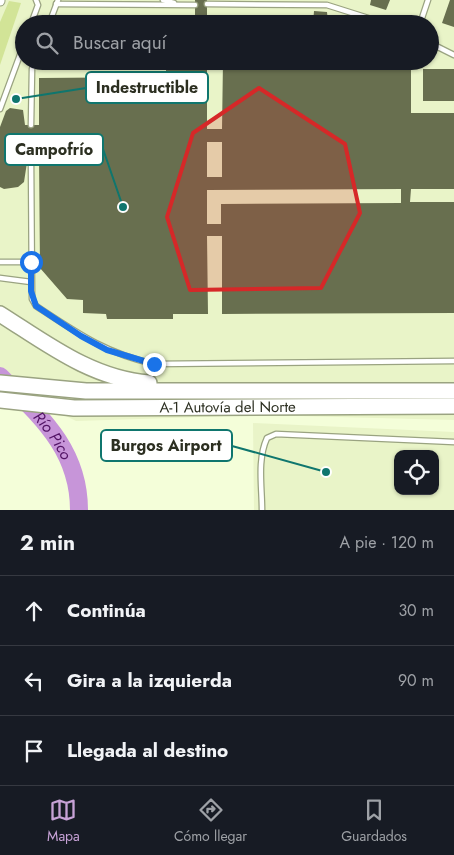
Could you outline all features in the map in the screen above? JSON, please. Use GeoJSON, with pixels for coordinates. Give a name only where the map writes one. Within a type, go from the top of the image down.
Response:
{"type":"FeatureCollection","features":[{"type":"Feature","properties":{"kind":"highway"},"geometry":{"type":"LineString","coordinates":[[0,314],[83,365],[122,379],[154,384],[337,384],[377,391]]}},
{"type":"Feature","properties":{"kind":"highway","name":"A-1 Autovía del Norte"},"geometry":{"type":"LineString","coordinates":[[0,383],[27,387],[117,391],[454,391]]}},
{"type":"Feature","properties":{"kind":"highway","name":"A-1 Autovía del Norte"},"geometry":{"type":"LineString","coordinates":[[4,400],[74,408],[454,406]]}},
{"type":"Feature","properties":{"kind":"lane"},"geometry":{"type":"LineString","coordinates":[[34,15],[38,5],[36,0]]}},
{"type":"Feature","properties":{"kind":"lane"},"geometry":{"type":"LineString","coordinates":[[163,0],[178,5]]}},
{"type":"Feature","properties":{"kind":"lane"},"geometry":{"type":"LineString","coordinates":[[423,15],[428,0]]}},
{"type":"Feature","properties":{"kind":"lane"},"geometry":{"type":"LineString","coordinates":[[52,15],[57,2],[195,5]]}},
{"type":"Feature","properties":{"kind":"lane"},"geometry":{"type":"LineString","coordinates":[[207,4],[327,5],[359,15]]}},
{"type":"Feature","properties":{"kind":"lane"},"geometry":{"type":"LineString","coordinates":[[439,48],[454,55]]}},
{"type":"Feature","properties":{"kind":"lane"},"geometry":{"type":"LineString","coordinates":[[0,109],[15,68]]}},
{"type":"Feature","properties":{"kind":"lane"},"geometry":{"type":"LineString","coordinates":[[31,125],[32,70]]}},
{"type":"Feature","properties":{"kind":"lane"},"geometry":{"type":"LineString","coordinates":[[31,156],[32,299],[36,306],[81,336],[114,353],[154,364],[454,361]]}},
{"type":"Feature","properties":{"kind":"lane"},"geometry":{"type":"LineString","coordinates":[[0,262],[24,262]]}},
{"type":"Feature","properties":{"kind":"lane"},"geometry":{"type":"LineString","coordinates":[[0,278],[31,282]]}},
{"type":"Feature","properties":{"kind":"lane"},"geometry":{"type":"LineString","coordinates":[[262,510],[261,454],[267,438],[276,434],[454,442]]}},
{"type":"Feature","properties":{"kind":"highlighted area"},"geometry":{"type":"Polygon","coordinates":[[[259,88],[345,144],[360,213],[321,288],[190,290],[167,217],[193,133],[259,88]]]}},
{"type":"Feature","properties":{"kind":"shaded area"},"geometry":{"type":"Polygon","coordinates":[[[0,0],[454,0],[454,420],[260,415],[76,421],[0,383],[0,0]]]}},
{"type":"Feature","properties":{"kind":"shaded area"},"geometry":{"type":"Polygon","coordinates":[[[253,423],[454,432],[454,510],[254,510],[253,423]]]}},
{"type":"Feature","properties":{"kind":"green space"},"geometry":{"type":"Polygon","coordinates":[[[9,1],[21,3],[17,15],[15,15],[15,21],[0,65],[0,22],[9,1]]]}},
{"type":"Feature","properties":{"kind":"building"},"geometry":{"type":"Polygon","coordinates":[[[195,0],[207,0],[207,15],[195,15],[195,0]]]}},
{"type":"Feature","properties":{"kind":"building"},"geometry":{"type":"Polygon","coordinates":[[[371,0],[390,0],[386,10],[370,5],[371,0]]]}},
{"type":"Feature","properties":{"kind":"building"},"geometry":{"type":"Polygon","coordinates":[[[450,0],[454,0],[454,27],[442,23],[450,0]]]}},
{"type":"Feature","properties":{"kind":"building"},"geometry":{"type":"Polygon","coordinates":[[[314,11],[327,12],[327,15],[314,15],[314,11]]]}},
{"type":"Feature","properties":{"kind":"building"},"geometry":{"type":"Polygon","coordinates":[[[454,69],[454,101],[423,101],[423,70],[454,69]]]}},
{"type":"Feature","properties":{"kind":"building"},"geometry":{"type":"Polygon","coordinates":[[[166,70],[207,70],[207,129],[222,129],[223,70],[411,70],[411,113],[454,113],[454,189],[411,189],[410,202],[454,202],[454,313],[222,314],[222,236],[207,236],[208,314],[173,314],[173,319],[107,319],[106,314],[83,313],[83,300],[67,299],[40,268],[39,156],[28,156],[24,182],[18,187],[4,189],[0,187],[0,127],[6,111],[10,108],[23,110],[25,125],[39,125],[39,78],[166,77],[166,70]],[[207,142],[207,177],[222,177],[222,142],[207,142]],[[401,189],[207,190],[207,224],[221,224],[221,204],[401,203],[401,189]]]}},
{"type":"Feature","properties":{"kind":"waterway","name":"Río Pico"},"geometry":{"type":"LineString","coordinates":[[0,376],[43,420],[65,451],[77,488],[79,510]]}},
{"type":"Feature","properties":{"kind":"place","name":"Indestructible"},"geometry":{"type":"Point","coordinates":[16,99]}},
{"type":"Feature","properties":{"kind":"place","name":"Campofrío"},"geometry":{"type":"Point","coordinates":[123,207]}},
{"type":"Feature","properties":{"kind":"place","name":"Burgos Airport"},"geometry":{"type":"Point","coordinates":[326,472]}},
{"type":"Feature","properties":{"kind":"route"},"geometry":{"type":"LineString","coordinates":[[31,262],[31,291],[32,299],[36,306],[81,336],[107,350],[127,358],[154,364]]}}]}
